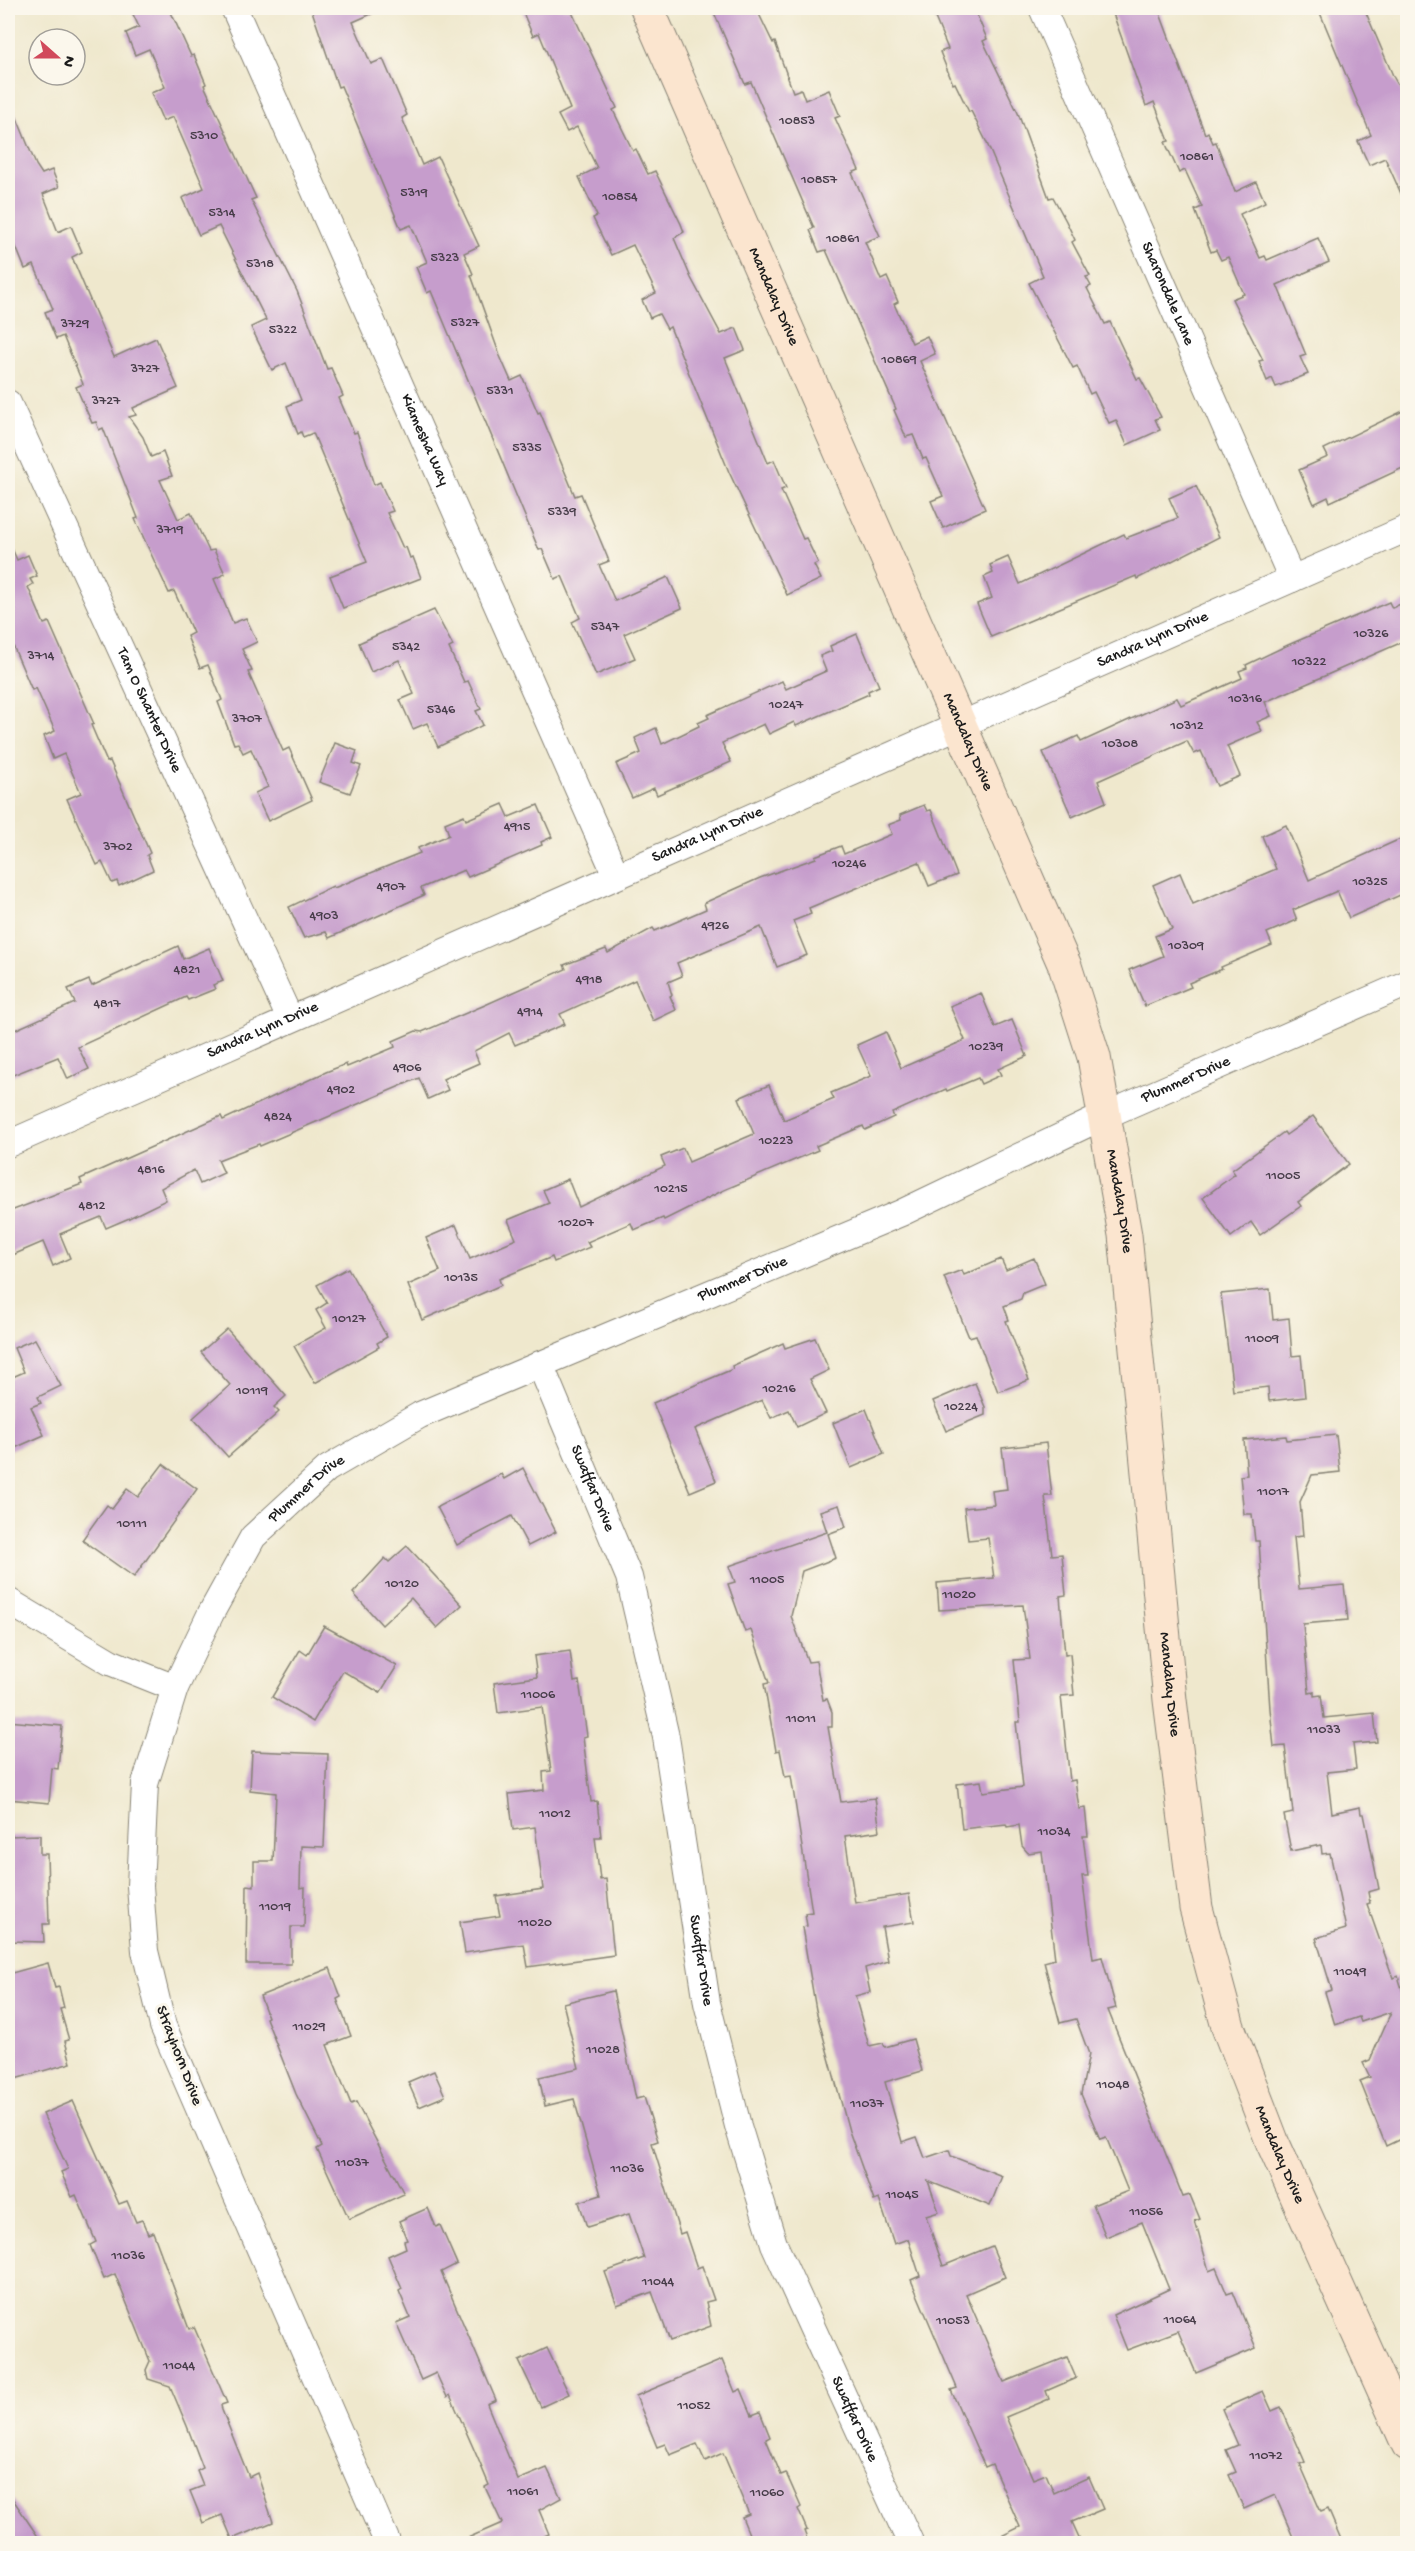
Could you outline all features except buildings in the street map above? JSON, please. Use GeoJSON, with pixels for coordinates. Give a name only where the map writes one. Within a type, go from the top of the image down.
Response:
{"type":"FeatureCollection","features":[{"type":"Feature","properties":{"kind":"street","name":"Kiamesha Way"},"geometry":{"type":"LineString","coordinates":[[234,8],[615,873]]}},
{"type":"Feature","properties":{"kind":"street","name":"Mandalay Drive"},"geometry":{"type":"LineString","coordinates":[[647,8],[1065,966],[1094,1057],[1125,1235],[1170,1700],[1196,1908],[1228,2027],[1272,2141],[1407,2444]]}},
{"type":"Feature","properties":{"kind":"street","name":"Sharondale Lane"},"geometry":{"type":"LineString","coordinates":[[1042,8],[1292,579]]}},
{"type":"Feature","properties":{"kind":"street","name":"Tam O Shanter Drive"},"geometry":{"type":"LineString","coordinates":[[8,403],[290,1019]]}},
{"type":"Feature","properties":{"kind":"street","name":"Sandra Lynn Drive"},"geometry":{"type":"LineString","coordinates":[[8,1144],[615,873],[961,725],[1407,528]]}},
{"type":"Feature","properties":{"kind":"street","name":"Plummer Drive"},"geometry":{"type":"LineString","coordinates":[[175,1688],[211,1613],[254,1537],[327,1469],[420,1415],[901,1213],[1104,1116],[1407,983]]}},
{"type":"Feature","properties":{"kind":"street","name":"Swaffar Drive"},"geometry":{"type":"LineString","coordinates":[[540,1364],[629,1577],[666,1737],[707,2003],[738,2126],[774,2244],[911,2544]]}},
{"type":"Feature","properties":{"kind":"street"},"geometry":{"type":"LineString","coordinates":[[8,1601],[110,1662],[175,1688]]}},
{"type":"Feature","properties":{"kind":"street","name":"Strayhorn Drive"},"geometry":{"type":"LineString","coordinates":[[175,1688],[145,1784],[140,1886],[145,1951],[163,2026],[388,2544]]}}]}
